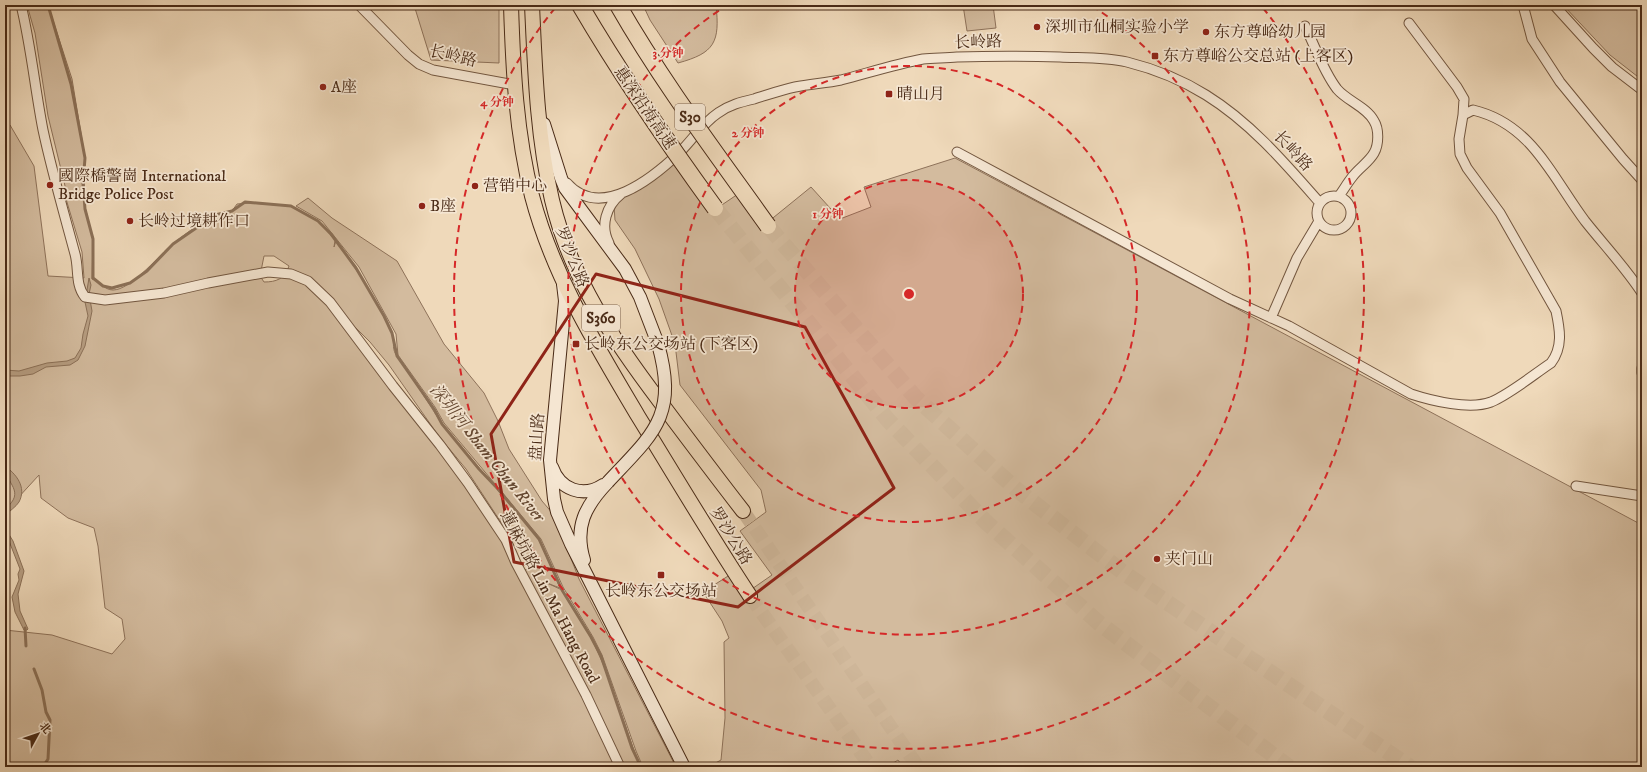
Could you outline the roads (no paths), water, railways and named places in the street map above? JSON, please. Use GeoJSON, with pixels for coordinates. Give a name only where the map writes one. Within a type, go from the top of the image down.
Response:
{"type":"FeatureCollection","features":[{"type":"Feature","properties":{"kind":"highway","name":"惠深沿海高速"},"geometry":{"type":"LineString","coordinates":[[580,5],[605,48],[714,208]]}},
{"type":"Feature","properties":{"kind":"highway","name":"惠深沿海高速"},"geometry":{"type":"LineString","coordinates":[[618,5],[676,98],[768,226]]}},
{"type":"Feature","properties":{"kind":"main road","name":"罗沙公路"},"geometry":{"type":"LineString","coordinates":[[511,5],[518,121],[532,195],[550,250],[562,280],[573,304],[596,345],[702,521],[750,596]]}},
{"type":"Feature","properties":{"kind":"main road","name":"罗沙公路"},"geometry":{"type":"LineString","coordinates":[[532,5],[536,90],[542,149],[552,201],[562,235],[575,267],[607,328],[626,357],[743,511]]}},
{"type":"Feature","properties":{"kind":"main road"},"geometry":{"type":"LineString","coordinates":[[536,90],[558,171],[569,195],[620,262]]}},
{"type":"Feature","properties":{"kind":"main road","name":"盘山路"},"geometry":{"type":"LineString","coordinates":[[593,589],[582,556],[580,530],[586,510],[608,482],[645,442],[662,414],[665,401],[665,381],[658,344],[633,282],[620,262]]}},
{"type":"Feature","properties":{"kind":"main road","name":"盘山路"},"geometry":{"type":"LineString","coordinates":[[562,280],[565,301],[550,460],[552,486],[557,512],[593,589],[684,767]]}},
{"type":"Feature","properties":{"kind":"main road"},"geometry":{"type":"LineString","coordinates":[[550,460],[558,479],[569,489],[590,492],[608,482]]}},
{"type":"Feature","properties":{"kind":"street","name":"蓮麻坑路 Lin Ma Hang Road"},"geometry":{"type":"LineString","coordinates":[[21,5],[29,39],[43,130],[76,258],[79,287],[89,298],[105,300],[164,293],[268,272],[299,276],[316,288],[330,302],[468,482],[506,540],[516,563],[589,702],[620,767]]}},
{"type":"Feature","properties":{"kind":"street","name":"长岭路"},"geometry":{"type":"LineString","coordinates":[[359,5],[408,55],[419,64],[433,70],[515,84]]}},
{"type":"Feature","properties":{"kind":"street"},"geometry":{"type":"LineString","coordinates":[[1523,5],[1532,39],[1560,82],[1642,180]]}},
{"type":"Feature","properties":{"kind":"street"},"geometry":{"type":"LineString","coordinates":[[1554,5],[1612,67],[1642,90]]}},
{"type":"Feature","properties":{"kind":"street"},"geometry":{"type":"LineString","coordinates":[[957,152],[1230,299],[1289,326],[1411,394],[1426,399],[1456,404],[1479,405],[1491,402],[1550,363],[1558,354],[1559,327],[1556,311],[1500,213],[1467,168],[1460,154],[1459,139],[1464,99],[1457,87],[1409,23]]}},
{"type":"Feature","properties":{"kind":"street"},"geometry":{"type":"LineString","coordinates":[[1305,26],[1329,76],[1337,88],[1347,98],[1367,112],[1374,120],[1378,132],[1374,153],[1352,176],[1339,196]]}},
{"type":"Feature","properties":{"kind":"street","name":"长岭路"},"geometry":{"type":"LineString","coordinates":[[558,171],[573,190],[585,197],[600,198],[624,192],[647,179],[675,156],[713,117],[723,109],[736,104],[796,87],[827,83],[924,59],[1007,55],[1124,62],[1151,68],[1181,81],[1225,108],[1249,127],[1273,150],[1320,203]]}},
{"type":"Feature","properties":{"kind":"street"},"geometry":{"type":"LineString","coordinates":[[1463,115],[1473,110],[1490,114],[1516,129],[1534,147],[1584,219],[1642,293]]}},
{"type":"Feature","properties":{"kind":"street","name":"长岭路"},"geometry":{"type":"LineString","coordinates":[[620,262],[607,240],[605,225],[606,216],[610,206],[624,192]]}},
{"type":"Feature","properties":{"kind":"street"},"geometry":{"type":"LineString","coordinates":[[1329,196],[1339,196],[1345,199],[1351,209],[1351,215],[1346,225],[1335,230],[1329,229],[1319,221],[1317,209],[1320,203],[1329,196]]}},
{"type":"Feature","properties":{"kind":"street"},"geometry":{"type":"LineString","coordinates":[[1271,318],[1297,258],[1319,221]]}},
{"type":"Feature","properties":{"kind":"street"},"geometry":{"type":"LineString","coordinates":[[1576,486],[1642,496]]}},
{"type":"Feature","properties":{"kind":"waterway","name":"深圳河 Sham Chun River"},"geometry":{"type":"LineString","coordinates":[[48,5],[71,84],[85,158],[83,184],[85,209],[93,239],[93,278],[103,286],[112,288],[130,283],[147,271],[173,244],[215,215],[232,211],[245,202],[291,206],[318,221],[331,234],[356,268],[384,316],[392,333],[397,356],[434,409],[442,424],[539,539],[562,590],[601,656],[632,748],[641,767]]}},
{"type":"Feature","properties":{"kind":"waterway"},"geometry":{"type":"LineString","coordinates":[[25,628],[26,646]]}},
{"type":"Feature","properties":{"kind":"waterway"},"geometry":{"type":"LineString","coordinates":[[34,669],[42,690],[46,712],[50,720],[48,759],[43,767]]}},
{"type":"Feature","properties":{"kind":"tunnel"},"geometry":{"type":"LineString","coordinates":[[715,208],[888,420],[986,522],[1099,623],[1289,767]]}},
{"type":"Feature","properties":{"kind":"tunnel"},"geometry":{"type":"LineString","coordinates":[[768,226],[916,398],[1016,489],[1124,573],[1410,767]]}},
{"type":"Feature","properties":{"kind":"tunnel"},"geometry":{"type":"LineString","coordinates":[[743,511],[918,767]]}},
{"type":"Feature","properties":{"kind":"tunnel"},"geometry":{"type":"LineString","coordinates":[[750,596],[871,767]]}},
{"type":"Feature","properties":{"kind":"place","name":"深圳市仙桐实验小学"},"geometry":{"type":"Point","coordinates":[1037,27]}},
{"type":"Feature","properties":{"kind":"place","name":"东方尊峪幼儿园"},"geometry":{"type":"Point","coordinates":[1206,32]}},
{"type":"Feature","properties":{"kind":"place","name":"东方尊峪公交总站 (上客区)"},"geometry":{"type":"Point","coordinates":[1155,56]}},
{"type":"Feature","properties":{"kind":"place","name":"A座"},"geometry":{"type":"Point","coordinates":[323,87]}},
{"type":"Feature","properties":{"kind":"place","name":"晴山月"},"geometry":{"type":"Point","coordinates":[889,94]}},
{"type":"Feature","properties":{"kind":"place","name":"國際橋警崗 International Bridge Police Post"},"geometry":{"type":"Point","coordinates":[50,185]}},
{"type":"Feature","properties":{"kind":"place","name":"营销中心"},"geometry":{"type":"Point","coordinates":[475,186]}},
{"type":"Feature","properties":{"kind":"place","name":"B座"},"geometry":{"type":"Point","coordinates":[422,206]}},
{"type":"Feature","properties":{"kind":"place","name":"长岭过境耕作口"},"geometry":{"type":"Point","coordinates":[130,221]}},
{"type":"Feature","properties":{"kind":"place","name":"长岭东公交场站 (下客区)"},"geometry":{"type":"Point","coordinates":[576,344]}},
{"type":"Feature","properties":{"kind":"place","name":"夹门山"},"geometry":{"type":"Point","coordinates":[1157,559]}},
{"type":"Feature","properties":{"kind":"place","name":"长岭东公交场站"},"geometry":{"type":"Point","coordinates":[661,575]}}]}
